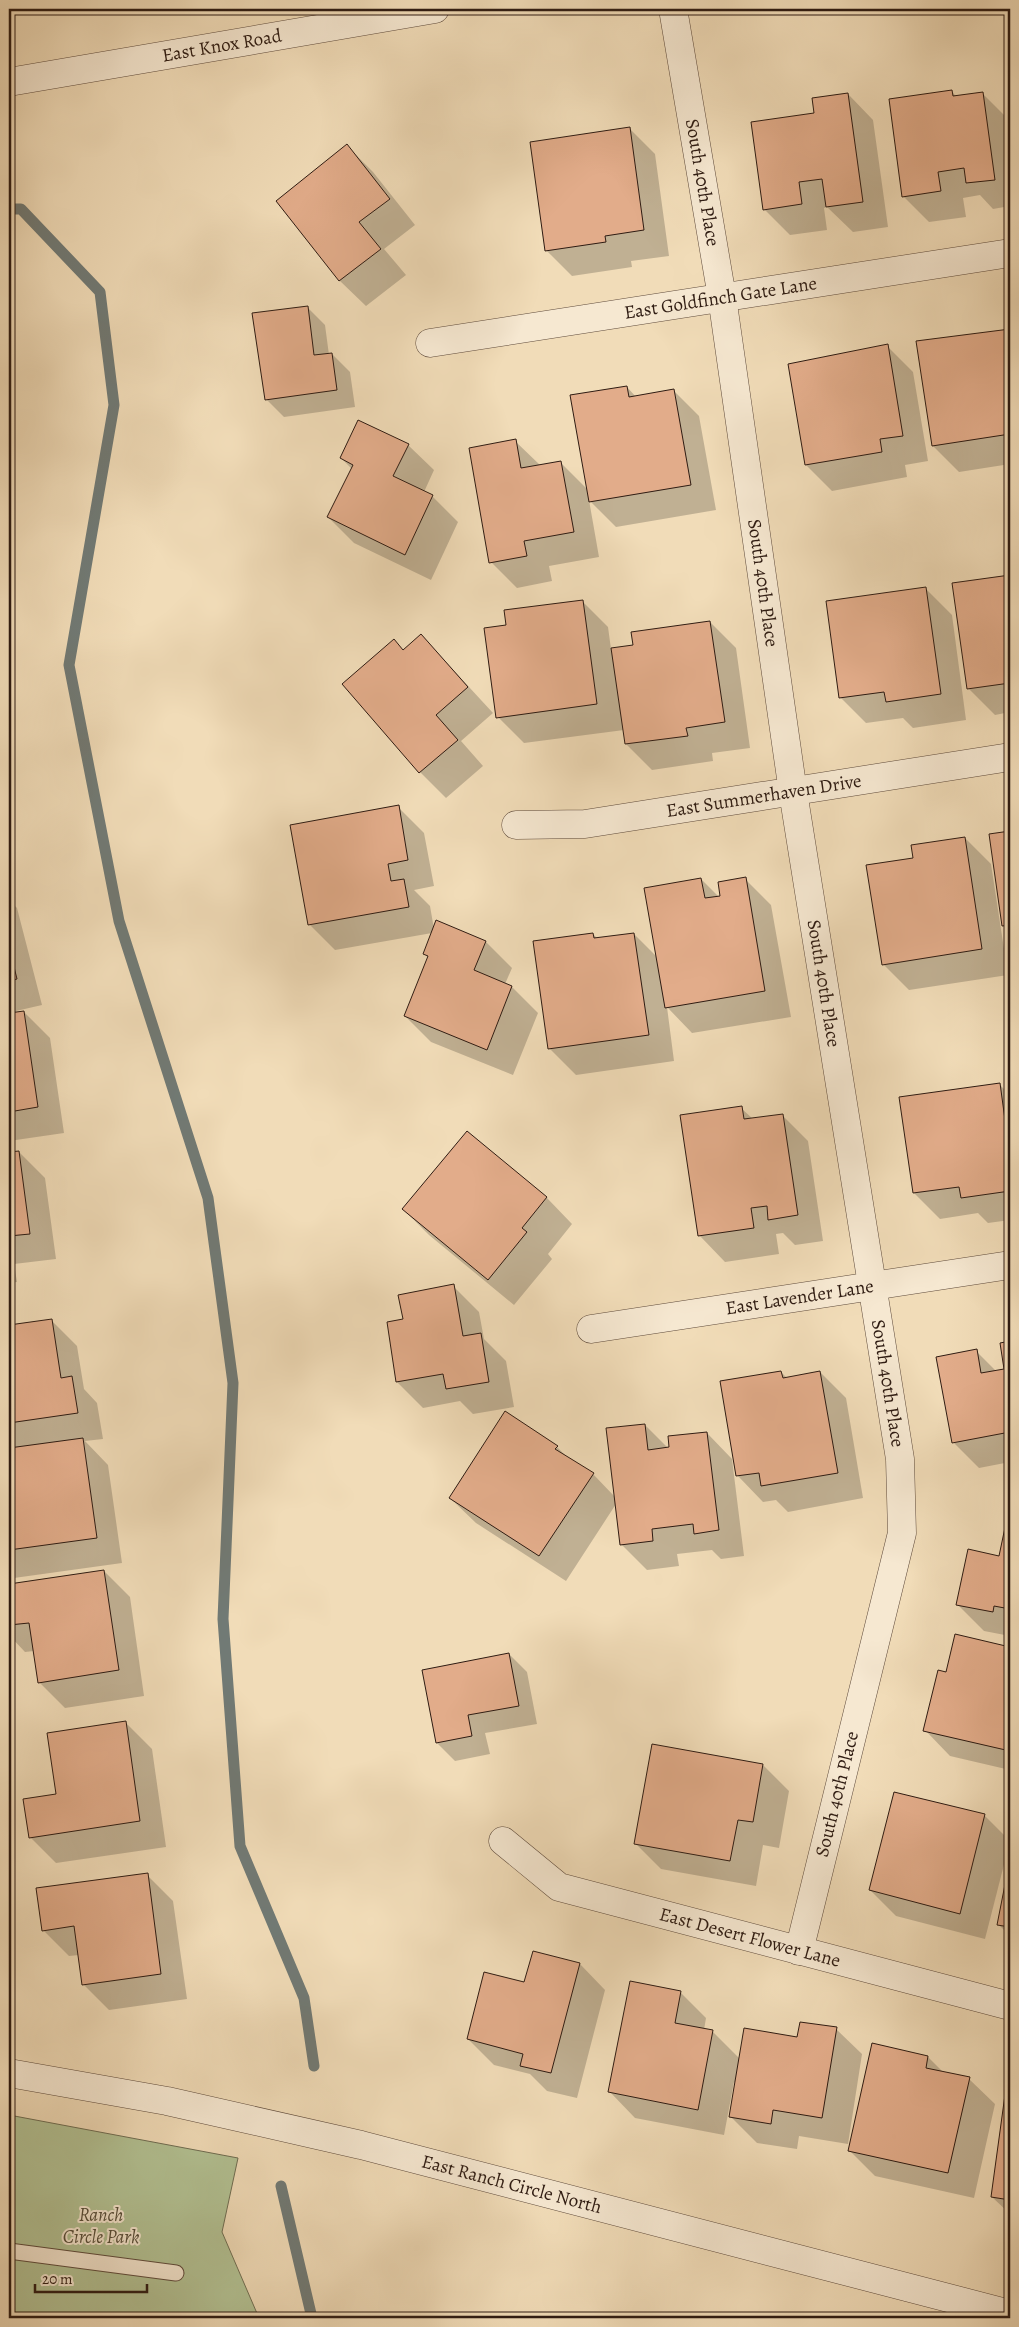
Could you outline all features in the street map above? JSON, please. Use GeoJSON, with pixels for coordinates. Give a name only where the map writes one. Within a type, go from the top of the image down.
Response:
{"type":"FeatureCollection","features":[{"type":"Feature","properties":{"kind":"street","name":"East Knox Road"},"geometry":{"type":"LineString","coordinates":[[9,82],[435,9]]}},
{"type":"Feature","properties":{"kind":"street","name":"South 40th Place"},"geometry":{"type":"LineString","coordinates":[[673,9],[722,297],[792,792],[874,1286],[900,1458],[902,1532],[799,1951]]}},
{"type":"Feature","properties":{"kind":"street","name":"East Goldfinch Gate Lane"},"geometry":{"type":"LineString","coordinates":[[430,343],[1010,253]]}},
{"type":"Feature","properties":{"kind":"street","name":"East Summerhaven Drive"},"geometry":{"type":"LineString","coordinates":[[516,825],[585,824],[1010,757]]}},
{"type":"Feature","properties":{"kind":"street","name":"East Lavender Lane"},"geometry":{"type":"LineString","coordinates":[[591,1329],[1010,1265]]}},
{"type":"Feature","properties":{"kind":"street","name":"East Desert Flower Lane"},"geometry":{"type":"LineString","coordinates":[[503,1841],[559,1888],[1010,2006]]}},
{"type":"Feature","properties":{"kind":"street","name":"East Ranch Circle North"},"geometry":{"type":"LineString","coordinates":[[9,2073],[167,2101],[362,2144],[1010,2314]]}},
{"type":"Feature","properties":{"kind":"lane"},"geometry":{"type":"LineString","coordinates":[[9,2251],[176,2273]]}},
{"type":"Feature","properties":{"kind":"green space","name":"Ranch Circle Park"},"geometry":{"type":"Polygon","coordinates":[[[9,2115],[238,2158],[222,2232],[259,2318],[9,2318],[9,2115]]]}},
{"type":"Feature","properties":{"kind":"building"},"geometry":{"type":"Polygon","coordinates":[[[952,90],[953,96],[983,92],[995,180],[966,183],[964,168],[938,172],[941,191],[902,197],[889,99],[952,90]]]}},
{"type":"Feature","properties":{"kind":"building"},"geometry":{"type":"Polygon","coordinates":[[[848,93],[863,202],[826,207],[822,179],[799,182],[802,204],[763,210],[751,122],[814,113],[812,98],[848,93]]]}},
{"type":"Feature","properties":{"kind":"building"},"geometry":{"type":"Polygon","coordinates":[[[630,127],[644,230],[605,236],[606,242],[545,251],[530,142],[630,127]]]}},
{"type":"Feature","properties":{"kind":"building"},"geometry":{"type":"Polygon","coordinates":[[[347,144],[390,199],[359,222],[381,249],[339,281],[276,201],[347,144]]]}},
{"type":"Feature","properties":{"kind":"building"},"geometry":{"type":"Polygon","coordinates":[[[308,306],[314,355],[332,353],[337,390],[265,400],[252,313],[308,306]]]}},
{"type":"Feature","properties":{"kind":"building"},"geometry":{"type":"Polygon","coordinates":[[[1010,329],[1010,434],[932,446],[916,341],[1010,329]]]}},
{"type":"Feature","properties":{"kind":"building"},"geometry":{"type":"Polygon","coordinates":[[[888,344],[903,436],[880,439],[882,452],[805,465],[788,364],[888,344]]]}},
{"type":"Feature","properties":{"kind":"building"},"geometry":{"type":"Polygon","coordinates":[[[627,386],[629,397],[674,389],[691,485],[589,502],[570,395],[627,386]]]}},
{"type":"Feature","properties":{"kind":"building"},"geometry":{"type":"Polygon","coordinates":[[[358,420],[409,444],[393,476],[433,495],[405,555],[327,517],[353,465],[340,458],[358,420]]]}},
{"type":"Feature","properties":{"kind":"building"},"geometry":{"type":"Polygon","coordinates":[[[516,439],[521,468],[561,461],[574,532],[524,541],[527,556],[489,563],[469,448],[516,439]]]}},
{"type":"Feature","properties":{"kind":"building"},"geometry":{"type":"Polygon","coordinates":[[[1010,575],[1010,683],[967,689],[952,583],[1010,575]]]}},
{"type":"Feature","properties":{"kind":"building"},"geometry":{"type":"Polygon","coordinates":[[[926,587],[941,694],[886,702],[884,692],[839,698],[826,601],[926,587]]]}},
{"type":"Feature","properties":{"kind":"building"},"geometry":{"type":"Polygon","coordinates":[[[583,600],[597,704],[496,718],[484,628],[506,625],[504,610],[583,600]]]}},
{"type":"Feature","properties":{"kind":"building"},"geometry":{"type":"Polygon","coordinates":[[[710,621],[725,722],[686,728],[688,736],[625,744],[611,648],[633,645],[631,632],[710,621]]]}},
{"type":"Feature","properties":{"kind":"building"},"geometry":{"type":"Polygon","coordinates":[[[421,634],[468,687],[436,715],[458,740],[419,773],[342,684],[394,639],[403,650],[421,634]]]}},
{"type":"Feature","properties":{"kind":"building"},"geometry":{"type":"Polygon","coordinates":[[[399,805],[408,860],[388,864],[391,881],[404,879],[409,907],[308,925],[290,825],[399,805]]]}},
{"type":"Feature","properties":{"kind":"building"},"geometry":{"type":"Polygon","coordinates":[[[1010,831],[1010,925],[1002,926],[989,834],[1010,831]]]}},
{"type":"Feature","properties":{"kind":"building"},"geometry":{"type":"Polygon","coordinates":[[[965,837],[982,949],[882,965],[866,865],[913,858],[911,845],[965,837]]]}},
{"type":"Feature","properties":{"kind":"building"},"geometry":{"type":"Polygon","coordinates":[[[746,877],[765,991],[665,1008],[644,888],[701,878],[705,898],[720,896],[718,882],[746,877]]]}},
{"type":"Feature","properties":{"kind":"building"},"geometry":{"type":"Polygon","coordinates":[[[436,920],[486,941],[474,970],[512,986],[487,1050],[404,1016],[428,956],[423,954],[436,920]]]}},
{"type":"Feature","properties":{"kind":"building"},"geometry":{"type":"Polygon","coordinates":[[[593,933],[594,938],[634,933],[649,1035],[548,1049],[533,941],[593,933]]]}},
{"type":"Feature","properties":{"kind":"building"},"geometry":{"type":"Polygon","coordinates":[[[9,947],[17,979],[9,981],[9,947]]]}},
{"type":"Feature","properties":{"kind":"building"},"geometry":{"type":"Polygon","coordinates":[[[24,1011],[38,1107],[9,1112],[9,1013],[24,1011]]]}},
{"type":"Feature","properties":{"kind":"building"},"geometry":{"type":"Polygon","coordinates":[[[1000,1083],[1010,1157],[1010,1191],[961,1198],[959,1187],[913,1193],[899,1097],[1000,1083]]]}},
{"type":"Feature","properties":{"kind":"building"},"geometry":{"type":"Polygon","coordinates":[[[742,1106],[744,1119],[783,1114],[798,1215],[768,1220],[767,1206],[751,1208],[754,1228],[698,1236],[680,1115],[742,1106]]]}},
{"type":"Feature","properties":{"kind":"building"},"geometry":{"type":"Polygon","coordinates":[[[467,1131],[547,1197],[522,1228],[527,1232],[488,1280],[402,1209],[467,1131]]]}},
{"type":"Feature","properties":{"kind":"building"},"geometry":{"type":"Polygon","coordinates":[[[19,1151],[30,1234],[9,1236],[9,1152],[19,1151]]]}},
{"type":"Feature","properties":{"kind":"building"},"geometry":{"type":"Polygon","coordinates":[[[454,1284],[463,1336],[481,1333],[489,1382],[446,1389],[443,1374],[396,1382],[387,1322],[403,1319],[398,1295],[454,1284]]]}},
{"type":"Feature","properties":{"kind":"building"},"geometry":{"type":"Polygon","coordinates":[[[52,1319],[61,1378],[72,1376],[78,1413],[9,1423],[9,1325],[52,1319]]]}},
{"type":"Feature","properties":{"kind":"building"},"geometry":{"type":"Polygon","coordinates":[[[1010,1341],[1010,1432],[952,1443],[936,1357],[977,1349],[981,1373],[1004,1369],[1000,1343],[1010,1341]]]}},
{"type":"Feature","properties":{"kind":"building"},"geometry":{"type":"Polygon","coordinates":[[[781,1371],[783,1378],[820,1371],[838,1473],[761,1486],[759,1473],[736,1476],[720,1381],[781,1371]]]}},
{"type":"Feature","properties":{"kind":"building"},"geometry":{"type":"Polygon","coordinates":[[[505,1411],[558,1446],[555,1449],[594,1473],[539,1556],[449,1498],[505,1411]]]}},
{"type":"Feature","properties":{"kind":"building"},"geometry":{"type":"Polygon","coordinates":[[[645,1424],[648,1450],[669,1447],[668,1436],[707,1432],[719,1530],[694,1534],[693,1524],[652,1529],[653,1541],[620,1545],[606,1428],[645,1424]]]}},
{"type":"Feature","properties":{"kind":"building"},"geometry":{"type":"Polygon","coordinates":[[[83,1438],[97,1538],[9,1550],[9,1510],[13,1510],[9,1477],[9,1448],[83,1438]]]}},
{"type":"Feature","properties":{"kind":"building"},"geometry":{"type":"Polygon","coordinates":[[[1007,1518],[1010,1519],[1010,1609],[994,1606],[993,1612],[956,1605],[968,1549],[999,1556],[1007,1518]]]}},
{"type":"Feature","properties":{"kind":"building"},"geometry":{"type":"Polygon","coordinates":[[[104,1570],[119,1670],[38,1683],[29,1623],[9,1625],[9,1584],[104,1570]]]}},
{"type":"Feature","properties":{"kind":"building"},"geometry":{"type":"Polygon","coordinates":[[[955,1634],[1010,1647],[1010,1751],[923,1731],[938,1670],[946,1672],[955,1634]]]}},
{"type":"Feature","properties":{"kind":"building"},"geometry":{"type":"Polygon","coordinates":[[[509,1653],[519,1706],[468,1715],[472,1736],[436,1743],[422,1670],[509,1653]]]}},
{"type":"Feature","properties":{"kind":"building"},"geometry":{"type":"Polygon","coordinates":[[[126,1721],[140,1821],[29,1838],[23,1799],[56,1794],[47,1733],[126,1721]]]}},
{"type":"Feature","properties":{"kind":"building"},"geometry":{"type":"Polygon","coordinates":[[[652,1744],[763,1764],[753,1822],[738,1820],[730,1861],[634,1844],[652,1744]]]}},
{"type":"Feature","properties":{"kind":"building"},"geometry":{"type":"Polygon","coordinates":[[[894,1792],[985,1814],[960,1914],[869,1890],[894,1792]]]}},
{"type":"Feature","properties":{"kind":"building"},"geometry":{"type":"Polygon","coordinates":[[[1010,1859],[1010,1927],[997,1925],[1010,1859]]]}},
{"type":"Feature","properties":{"kind":"building"},"geometry":{"type":"Polygon","coordinates":[[[148,1873],[161,1974],[82,1985],[74,1926],[42,1931],[36,1888],[148,1873]]]}},
{"type":"Feature","properties":{"kind":"building"},"geometry":{"type":"Polygon","coordinates":[[[533,1951],[580,1963],[551,2073],[520,2066],[523,2054],[467,2039],[484,1972],[524,1982],[533,1951]]]}},
{"type":"Feature","properties":{"kind":"building"},"geometry":{"type":"Polygon","coordinates":[[[630,1981],[681,1991],[675,2023],[713,2030],[698,2110],[608,2092],[630,1981]]]}},
{"type":"Feature","properties":{"kind":"building"},"geometry":{"type":"Polygon","coordinates":[[[800,2022],[837,2027],[822,2118],[773,2110],[771,2124],[729,2117],[744,2028],[797,2037],[800,2022]]]}},
{"type":"Feature","properties":{"kind":"building"},"geometry":{"type":"Polygon","coordinates":[[[872,2043],[928,2056],[926,2068],[970,2077],[948,2173],[848,2151],[872,2043]]]}},
{"type":"Feature","properties":{"kind":"building"},"geometry":{"type":"Polygon","coordinates":[[[1007,2080],[1010,2081],[1010,2200],[991,2197],[1007,2080]]]}},
{"type":"Feature","properties":{"kind":"waterway"},"geometry":{"type":"LineString","coordinates":[[9,209],[21,209],[100,292],[114,405],[69,665],[119,921],[208,1198],[233,1383],[223,1619],[240,1846],[304,1998],[314,2066]]}},
{"type":"Feature","properties":{"kind":"waterway"},"geometry":{"type":"LineString","coordinates":[[281,2186],[312,2318]]}}]}
